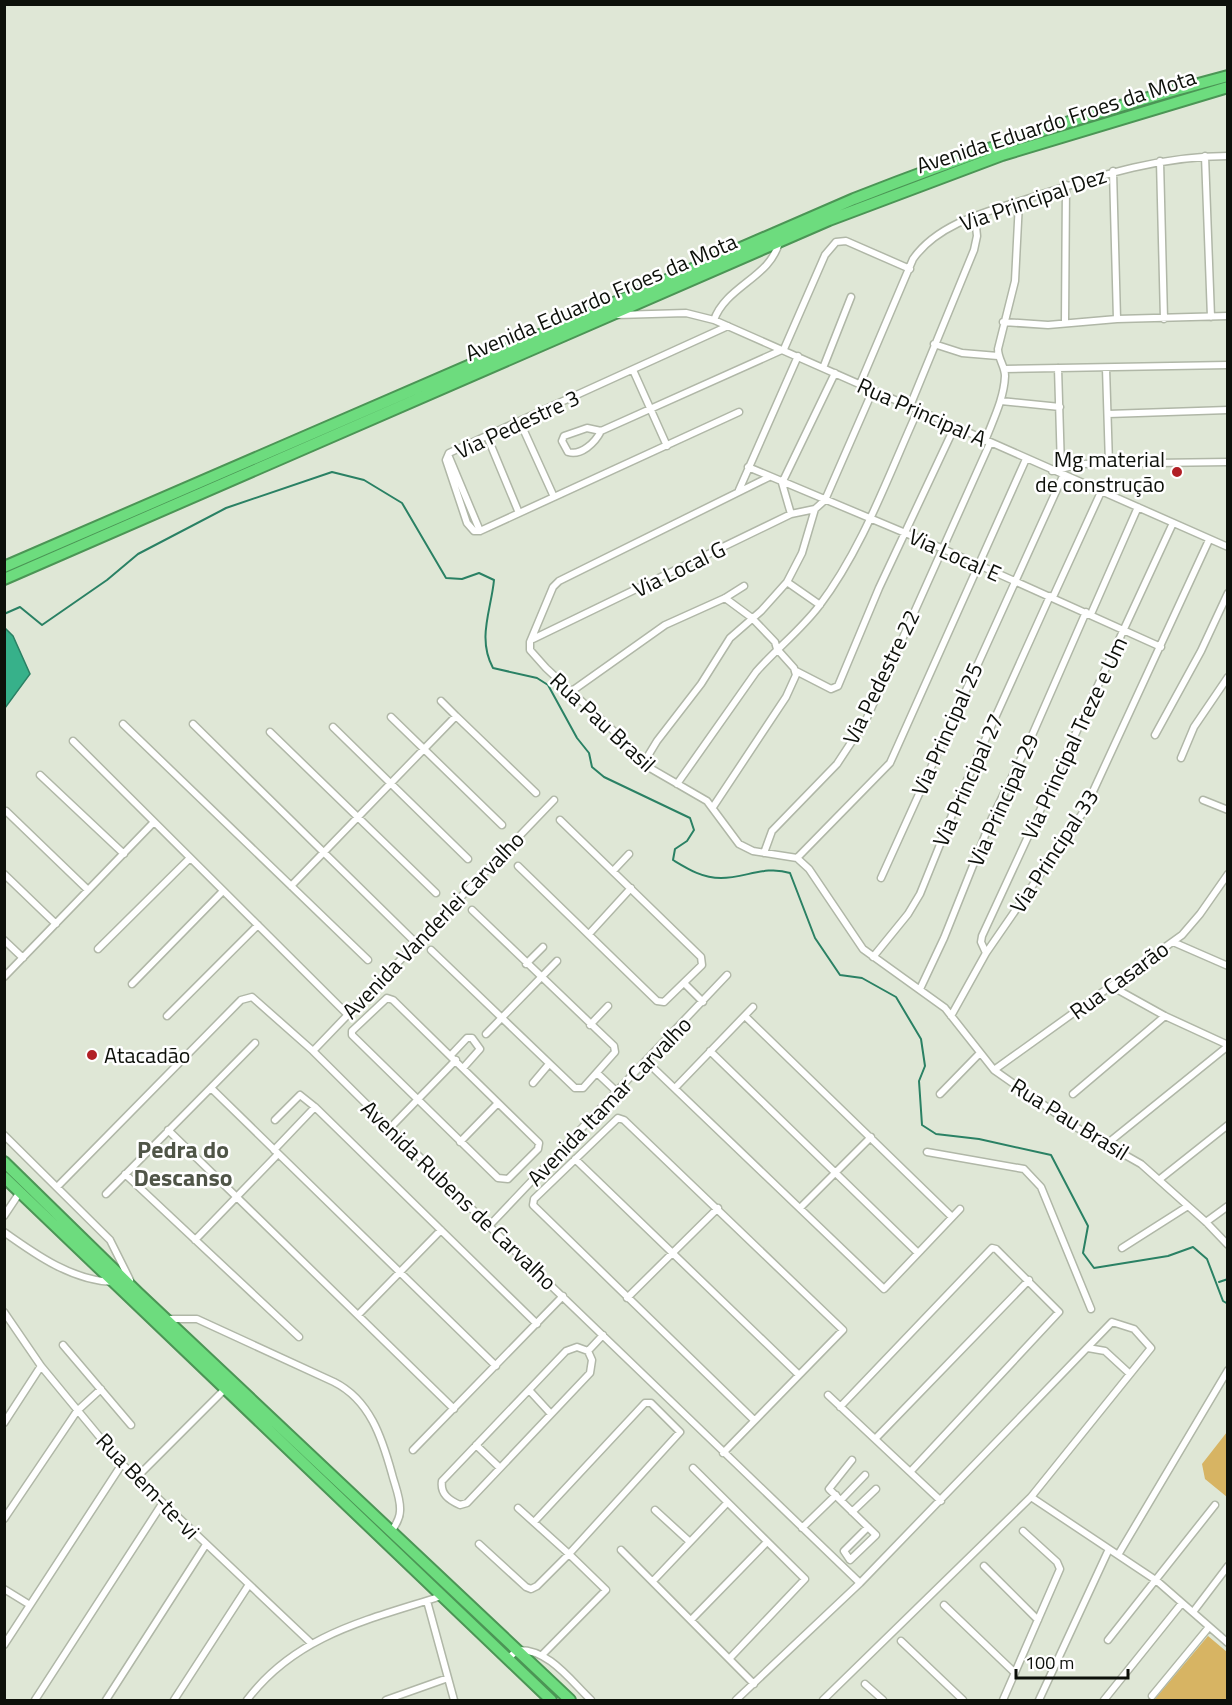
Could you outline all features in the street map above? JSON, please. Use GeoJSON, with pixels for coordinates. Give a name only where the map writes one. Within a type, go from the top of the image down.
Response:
{"type":"FeatureCollection","features":[{"type":"Feature","properties":{"kind":"highway","name":"Avenida Eduardo Froes da Mota"},"geometry":{"type":"LineString","coordinates":[[4,567],[854,199],[946,163],[1039,131],[1227,76]]}},
{"type":"Feature","properties":{"kind":"highway","name":"Avenida Eduardo Froes da Mota"},"geometry":{"type":"LineString","coordinates":[[9,578],[608,315],[902,191],[1002,155],[1227,87]]}},
{"type":"Feature","properties":{"kind":"highway"},"geometry":{"type":"LineString","coordinates":[[4,1162],[138,1293],[570,1701]]}},
{"type":"Feature","properties":{"kind":"highway"},"geometry":{"type":"LineString","coordinates":[[4,1177],[551,1701]]}},
{"type":"Feature","properties":{"kind":"street"},"geometry":{"type":"LineString","coordinates":[[1205,156],[1211,317]]}},
{"type":"Feature","properties":{"kind":"street","name":"Via Principal Dez"},"geometry":{"type":"LineString","coordinates":[[860,384],[910,269],[926,244],[975,217],[1113,171],[1160,161],[1227,156]]}},
{"type":"Feature","properties":{"kind":"street"},"geometry":{"type":"LineString","coordinates":[[1160,161],[1164,318]]}},
{"type":"Feature","properties":{"kind":"street"},"geometry":{"type":"LineString","coordinates":[[1113,171],[1117,319]]}},
{"type":"Feature","properties":{"kind":"street"},"geometry":{"type":"LineString","coordinates":[[1065,322],[1066,185]]}},
{"type":"Feature","properties":{"kind":"street"},"geometry":{"type":"LineString","coordinates":[[1019,202],[1015,281],[1003,322],[998,356],[1004,369],[1227,365]]}},
{"type":"Feature","properties":{"kind":"street"},"geometry":{"type":"LineString","coordinates":[[910,406],[974,250],[977,236],[975,217]]}},
{"type":"Feature","properties":{"kind":"street"},"geometry":{"type":"LineString","coordinates":[[714,320],[727,298],[775,258],[779,241]]}},
{"type":"Feature","properties":{"kind":"street"},"geometry":{"type":"LineString","coordinates":[[601,431],[587,428],[567,434],[562,439],[571,454],[579,452],[595,441],[601,431],[784,349],[828,250],[841,241],[910,269]]}},
{"type":"Feature","properties":{"kind":"street"},"geometry":{"type":"LineString","coordinates":[[823,368],[851,297]]}},
{"type":"Feature","properties":{"kind":"street","name":"Rua Principal A"},"geometry":{"type":"LineString","coordinates":[[608,315],[686,313],[714,320],[784,349],[1062,476],[1227,546]]}},
{"type":"Feature","properties":{"kind":"street"},"geometry":{"type":"LineString","coordinates":[[1003,322],[1048,325],[1117,319],[1227,316]]}},
{"type":"Feature","properties":{"kind":"street","name":"Via Pedestre 3"},"geometry":{"type":"LineString","coordinates":[[728,326],[448,454],[446,460],[467,523],[474,531],[480,531],[739,412]]}},
{"type":"Feature","properties":{"kind":"street"},"geometry":{"type":"LineString","coordinates":[[934,344],[963,353],[998,356]]}},
{"type":"Feature","properties":{"kind":"street"},"geometry":{"type":"LineString","coordinates":[[739,490],[798,357]]}},
{"type":"Feature","properties":{"kind":"street"},"geometry":{"type":"LineString","coordinates":[[1058,368],[1061,468]]}},
{"type":"Feature","properties":{"kind":"street"},"geometry":{"type":"LineString","coordinates":[[1106,368],[1109,464]]}},
{"type":"Feature","properties":{"kind":"street","name":"Via Pedestre 22"},"geometry":{"type":"LineString","coordinates":[[764,853],[772,831],[837,764],[866,720],[987,442],[1001,401],[1004,369]]}},
{"type":"Feature","properties":{"kind":"street"},"geometry":{"type":"LineString","coordinates":[[633,370],[667,446]]}},
{"type":"Feature","properties":{"kind":"street"},"geometry":{"type":"LineString","coordinates":[[791,514],[782,483],[835,373]]}},
{"type":"Feature","properties":{"kind":"street"},"geometry":{"type":"LineString","coordinates":[[643,764],[657,741],[701,684],[721,649],[787,582],[802,553],[815,509],[825,500],[873,390]]}},
{"type":"Feature","properties":{"kind":"street"},"geometry":{"type":"LineString","coordinates":[[1001,401],[1060,407]]}},
{"type":"Feature","properties":{"kind":"street"},"geometry":{"type":"LineString","coordinates":[[677,784],[756,672],[777,649],[794,636],[820,605],[842,573],[918,410]]}},
{"type":"Feature","properties":{"kind":"street"},"geometry":{"type":"LineString","coordinates":[[1108,414],[1227,410]]}},
{"type":"Feature","properties":{"kind":"street"},"geometry":{"type":"LineString","coordinates":[[520,422],[554,497]]}},
{"type":"Feature","properties":{"kind":"street"},"geometry":{"type":"LineString","coordinates":[[725,598],[752,618],[776,642],[777,649],[796,671],[831,690],[838,686],[955,426]]}},
{"type":"Feature","properties":{"kind":"street"},"geometry":{"type":"LineString","coordinates":[[487,436],[519,513]]}},
{"type":"Feature","properties":{"kind":"street"},"geometry":{"type":"LineString","coordinates":[[797,858],[890,763],[1026,459]]}},
{"type":"Feature","properties":{"kind":"street"},"geometry":{"type":"LineString","coordinates":[[1052,471],[1077,464],[1227,462]]}},
{"type":"Feature","properties":{"kind":"street","name":"Via Local E"},"geometry":{"type":"LineString","coordinates":[[748,467],[1052,596],[1161,646]]}},
{"type":"Feature","properties":{"kind":"street","name":"Via Principal 25"},"geometry":{"type":"LineString","coordinates":[[881,878],[1062,476]]}},
{"type":"Feature","properties":{"kind":"street"},"geometry":{"type":"LineString","coordinates":[[532,640],[553,587],[768,477]]}},
{"type":"Feature","properties":{"kind":"street","name":"Via Principal 27"},"geometry":{"type":"LineString","coordinates":[[873,957],[908,914],[920,894],[958,800],[1101,492]]}},
{"type":"Feature","properties":{"kind":"street","name":"Via Principal 29"},"geometry":{"type":"LineString","coordinates":[[920,989],[944,938],[992,818],[1138,507]]}},
{"type":"Feature","properties":{"kind":"street","name":"Via Local G"},"geometry":{"type":"LineString","coordinates":[[532,640],[791,514],[815,509]]}},
{"type":"Feature","properties":{"kind":"street","name":"Via Principal Treze e Um"},"geometry":{"type":"LineString","coordinates":[[987,953],[981,942],[982,936],[1078,724],[1173,523]]}},
{"type":"Feature","properties":{"kind":"street","name":"Via Principal 33"},"geometry":{"type":"LineString","coordinates":[[951,1016],[987,953],[1084,811],[1209,540]]}},
{"type":"Feature","properties":{"kind":"street"},"geometry":{"type":"LineString","coordinates":[[787,582],[820,605]]}},
{"type":"Feature","properties":{"kind":"street"},"geometry":{"type":"LineString","coordinates":[[572,691],[665,625],[725,598],[744,586]]}},
{"type":"Feature","properties":{"kind":"street"},"geometry":{"type":"LineString","coordinates":[[1155,735],[1201,651],[1227,593]]}},
{"type":"Feature","properties":{"kind":"street","name":"Rua Pau Brasil"},"geometry":{"type":"LineString","coordinates":[[532,640],[530,648],[539,662],[618,735],[643,764],[713,807],[735,841],[745,848],[797,858],[819,882],[849,931],[863,949],[920,989],[951,1016],[994,1070],[1074,1126],[1108,1143],[1160,1179],[1227,1245]]}},
{"type":"Feature","properties":{"kind":"street"},"geometry":{"type":"LineString","coordinates":[[713,807],[786,697],[796,671]]}},
{"type":"Feature","properties":{"kind":"street"},"geometry":{"type":"LineString","coordinates":[[1181,758],[1205,709],[1227,680]]}},
{"type":"Feature","properties":{"kind":"street"},"geometry":{"type":"LineString","coordinates":[[441,701],[536,793]]}},
{"type":"Feature","properties":{"kind":"street"},"geometry":{"type":"LineString","coordinates":[[291,886],[456,716]]}},
{"type":"Feature","properties":{"kind":"street"},"geometry":{"type":"LineString","coordinates":[[390,717],[502,825]]}},
{"type":"Feature","properties":{"kind":"street"},"geometry":{"type":"LineString","coordinates":[[123,723],[368,960]]}},
{"type":"Feature","properties":{"kind":"street"},"geometry":{"type":"LineString","coordinates":[[193,724],[416,942]]}},
{"type":"Feature","properties":{"kind":"street"},"geometry":{"type":"LineString","coordinates":[[333,727],[468,859]]}},
{"type":"Feature","properties":{"kind":"street"},"geometry":{"type":"LineString","coordinates":[[270,732],[356,819],[436,893]]}},
{"type":"Feature","properties":{"kind":"street"},"geometry":{"type":"LineString","coordinates":[[73,741],[347,1014]]}},
{"type":"Feature","properties":{"kind":"street"},"geometry":{"type":"LineString","coordinates":[[40,775],[124,854]]}},
{"type":"Feature","properties":{"kind":"street","name":"Avenida Vanderlei Carvalho"},"geometry":{"type":"LineString","coordinates":[[313,1051],[554,800]]}},
{"type":"Feature","properties":{"kind":"street"},"geometry":{"type":"LineString","coordinates":[[1203,800],[1227,810]]}},
{"type":"Feature","properties":{"kind":"street"},"geometry":{"type":"LineString","coordinates":[[6,811],[88,890]]}},
{"type":"Feature","properties":{"kind":"street"},"geometry":{"type":"LineString","coordinates":[[518,866],[659,1002],[664,1002],[702,965],[703,958],[560,820]]}},
{"type":"Feature","properties":{"kind":"street"},"geometry":{"type":"LineString","coordinates":[[4,977],[153,823]]}},
{"type":"Feature","properties":{"kind":"street"},"geometry":{"type":"LineString","coordinates":[[613,871],[629,854]]}},
{"type":"Feature","properties":{"kind":"street"},"geometry":{"type":"LineString","coordinates":[[98,949],[189,859]]}},
{"type":"Feature","properties":{"kind":"street"},"geometry":{"type":"LineString","coordinates":[[4,874],[56,924]]}},
{"type":"Feature","properties":{"kind":"street","name":"Rua Casarão"},"geometry":{"type":"LineString","coordinates":[[994,1070],[1173,942],[1194,922],[1224,886],[1227,874]]}},
{"type":"Feature","properties":{"kind":"street"},"geometry":{"type":"LineString","coordinates":[[589,934],[631,888]]}},
{"type":"Feature","properties":{"kind":"street"},"geometry":{"type":"LineString","coordinates":[[132,984],[223,891]]}},
{"type":"Feature","properties":{"kind":"street"},"geometry":{"type":"LineString","coordinates":[[431,950],[549,1064],[578,1089],[583,1088],[615,1050],[472,910]]}},
{"type":"Feature","properties":{"kind":"street"},"geometry":{"type":"LineString","coordinates":[[167,1016],[258,925]]}},
{"type":"Feature","properties":{"kind":"street"},"geometry":{"type":"LineString","coordinates":[[4,939],[23,958]]}},
{"type":"Feature","properties":{"kind":"street"},"geometry":{"type":"LineString","coordinates":[[1173,942],[1227,966]]}},
{"type":"Feature","properties":{"kind":"street"},"geometry":{"type":"LineString","coordinates":[[526,964],[543,947]]}},
{"type":"Feature","properties":{"kind":"street"},"geometry":{"type":"LineString","coordinates":[[486,1034],[557,961]]}},
{"type":"Feature","properties":{"kind":"street","name":"Avenida Itamar Carvalho"},"geometry":{"type":"LineString","coordinates":[[489,1226],[727,975]]}},
{"type":"Feature","properties":{"kind":"street"},"geometry":{"type":"LineString","coordinates":[[684,983],[703,1002]]}},
{"type":"Feature","properties":{"kind":"street"},"geometry":{"type":"LineString","coordinates":[[1108,1143],[1227,1046],[1110,986]]}},
{"type":"Feature","properties":{"kind":"street","name":"Avenida Rubens de Carvalho"},"geometry":{"type":"LineString","coordinates":[[58,1186],[245,998],[255,999],[313,1051],[489,1226],[860,1583]]}},
{"type":"Feature","properties":{"kind":"street"},"geometry":{"type":"LineString","coordinates":[[389,998],[454,1057],[537,1141],[538,1149],[508,1179],[502,1180],[460,1142],[353,1036],[352,1030],[383,999],[389,998]]}},
{"type":"Feature","properties":{"kind":"street"},"geometry":{"type":"LineString","coordinates":[[590,1025],[608,1006]]}},
{"type":"Feature","properties":{"kind":"street"},"geometry":{"type":"LineString","coordinates":[[675,1088],[753,1007]]}},
{"type":"Feature","properties":{"kind":"street"},"geometry":{"type":"LineString","coordinates":[[745,1016],[952,1217]]}},
{"type":"Feature","properties":{"kind":"street"},"geometry":{"type":"LineString","coordinates":[[1073,1094],[1165,1016]]}},
{"type":"Feature","properties":{"kind":"street"},"geometry":{"type":"LineString","coordinates":[[390,1128],[454,1057],[467,1038],[472,1038],[480,1049],[464,1067]]}},
{"type":"Feature","properties":{"kind":"street"},"geometry":{"type":"LineString","coordinates":[[106,1194],[255,1043]]}},
{"type":"Feature","properties":{"kind":"street"},"geometry":{"type":"LineString","coordinates":[[710,1051],[918,1253]]}},
{"type":"Feature","properties":{"kind":"street"},"geometry":{"type":"LineString","coordinates":[[940,1094],[979,1054]]}},
{"type":"Feature","properties":{"kind":"street"},"geometry":{"type":"LineString","coordinates":[[646,1061],[884,1289],[960,1209]]}},
{"type":"Feature","properties":{"kind":"street"},"geometry":{"type":"LineString","coordinates":[[532,1083],[549,1064]]}},
{"type":"Feature","properties":{"kind":"street"},"geometry":{"type":"LineString","coordinates":[[597,1073],[617,1092]]}},
{"type":"Feature","properties":{"kind":"street"},"geometry":{"type":"LineString","coordinates":[[211,1088],[496,1366]]}},
{"type":"Feature","properties":{"kind":"street"},"geometry":{"type":"LineString","coordinates":[[275,1120],[300,1095],[537,1324]]}},
{"type":"Feature","properties":{"kind":"street"},"geometry":{"type":"LineString","coordinates":[[460,1142],[498,1103]]}},
{"type":"Feature","properties":{"kind":"street"},"geometry":{"type":"LineString","coordinates":[[195,1240],[315,1107]]}},
{"type":"Feature","properties":{"kind":"street"},"geometry":{"type":"LineString","coordinates":[[723,1453],[843,1330],[718,1208],[621,1118],[615,1119],[534,1199],[533,1205],[754,1420]]}},
{"type":"Feature","properties":{"kind":"street"},"geometry":{"type":"LineString","coordinates":[[1160,1179],[1227,1125]]}},
{"type":"Feature","properties":{"kind":"street"},"geometry":{"type":"LineString","coordinates":[[168,1130],[454,1409]]}},
{"type":"Feature","properties":{"kind":"street"},"geometry":{"type":"LineString","coordinates":[[4,1135],[92,1219],[114,1246],[138,1293]]}},
{"type":"Feature","properties":{"kind":"street"},"geometry":{"type":"LineString","coordinates":[[800,1208],[871,1137]]}},
{"type":"Feature","properties":{"kind":"street"},"geometry":{"type":"LineString","coordinates":[[927,1152],[996,1166],[1015,1167],[1032,1174],[1041,1187],[1091,1309]]}},
{"type":"Feature","properties":{"kind":"street"},"geometry":{"type":"LineString","coordinates":[[575,1159],[798,1374]]}},
{"type":"Feature","properties":{"kind":"street"},"geometry":{"type":"LineString","coordinates":[[125,1174],[299,1337]]}},
{"type":"Feature","properties":{"kind":"street"},"geometry":{"type":"LineString","coordinates":[[4,1216],[20,1192]]}},
{"type":"Feature","properties":{"kind":"street"},"geometry":{"type":"LineString","coordinates":[[1122,1248],[1188,1206]]}},
{"type":"Feature","properties":{"kind":"street"},"geometry":{"type":"LineString","coordinates":[[1206,1222],[1227,1206]]}},
{"type":"Feature","properties":{"kind":"street"},"geometry":{"type":"LineString","coordinates":[[627,1298],[718,1208]]}},
{"type":"Feature","properties":{"kind":"street"},"geometry":{"type":"LineString","coordinates":[[358,1315],[441,1230]]}},
{"type":"Feature","properties":{"kind":"street"},"geometry":{"type":"LineString","coordinates":[[4,1232],[32,1252],[77,1274],[98,1281],[114,1282]]}},
{"type":"Feature","properties":{"kind":"street"},"geometry":{"type":"LineString","coordinates":[[840,1407],[992,1248],[1029,1280],[1058,1309],[1058,1314],[911,1472]]}},
{"type":"Feature","properties":{"kind":"street"},"geometry":{"type":"LineString","coordinates":[[876,1438],[1029,1280]]}},
{"type":"Feature","properties":{"kind":"street"},"geometry":{"type":"LineString","coordinates":[[413,1450],[563,1296]]}},
{"type":"Feature","properties":{"kind":"street","name":"Rua Bem-te-vi"},"geometry":{"type":"LineString","coordinates":[[4,1312],[41,1366],[122,1464],[248,1586],[311,1643]]}},
{"type":"Feature","properties":{"kind":"street"},"geometry":{"type":"LineString","coordinates":[[167,1319],[197,1319],[334,1382],[353,1394],[368,1412],[381,1440],[399,1500],[399,1517],[391,1533]]}},
{"type":"Feature","properties":{"kind":"street"},"geometry":{"type":"LineString","coordinates":[[736,1701],[860,1583],[1112,1322],[1134,1329],[1151,1348],[1031,1497],[823,1701]]}},
{"type":"Feature","properties":{"kind":"street"},"geometry":{"type":"LineString","coordinates":[[588,1351],[603,1335]]}},
{"type":"Feature","properties":{"kind":"street"},"geometry":{"type":"LineString","coordinates":[[63,1345],[131,1425]]}},
{"type":"Feature","properties":{"kind":"street"},"geometry":{"type":"LineString","coordinates":[[577,1347],[588,1351],[592,1360],[590,1373],[500,1468],[465,1504],[458,1504],[448,1498],[442,1489],[442,1481],[528,1390],[570,1348],[577,1347]]}},
{"type":"Feature","properties":{"kind":"street"},"geometry":{"type":"LineString","coordinates":[[1088,1348],[1105,1351],[1130,1374]]}},
{"type":"Feature","properties":{"kind":"street"},"geometry":{"type":"LineString","coordinates":[[4,1423],[41,1366]]}},
{"type":"Feature","properties":{"kind":"street"},"geometry":{"type":"LineString","coordinates":[[1118,1555],[1227,1370]]}},
{"type":"Feature","properties":{"kind":"street"},"geometry":{"type":"LineString","coordinates":[[136,1479],[226,1388]]}},
{"type":"Feature","properties":{"kind":"street"},"geometry":{"type":"LineString","coordinates":[[4,1519],[77,1411],[101,1389]]}},
{"type":"Feature","properties":{"kind":"street"},"geometry":{"type":"LineString","coordinates":[[528,1390],[551,1414]]}},
{"type":"Feature","properties":{"kind":"street"},"geometry":{"type":"LineString","coordinates":[[828,1395],[941,1501]]}},
{"type":"Feature","properties":{"kind":"street"},"geometry":{"type":"LineString","coordinates":[[478,1544],[530,1589],[535,1588],[680,1435],[651,1403],[644,1404],[534,1522]]}},
{"type":"Feature","properties":{"kind":"street"},"geometry":{"type":"LineString","coordinates":[[476,1445],[500,1468]]}},
{"type":"Feature","properties":{"kind":"street"},"geometry":{"type":"LineString","coordinates":[[852,1460],[829,1486],[838,1498],[868,1527],[876,1536],[850,1560],[845,1551],[868,1527]]}},
{"type":"Feature","properties":{"kind":"street"},"geometry":{"type":"LineString","coordinates":[[4,1645],[122,1464]]}},
{"type":"Feature","properties":{"kind":"street"},"geometry":{"type":"LineString","coordinates":[[693,1468],[803,1576],[804,1582],[730,1658]]}},
{"type":"Feature","properties":{"kind":"street"},"geometry":{"type":"LineString","coordinates":[[802,1528],[865,1475]]}},
{"type":"Feature","properties":{"kind":"street"},"geometry":{"type":"LineString","coordinates":[[852,1512],[876,1489]]}},
{"type":"Feature","properties":{"kind":"street"},"geometry":{"type":"LineString","coordinates":[[1031,1497],[1157,1581],[1226,1639]]}},
{"type":"Feature","properties":{"kind":"street"},"geometry":{"type":"LineString","coordinates":[[653,1581],[727,1503]]}},
{"type":"Feature","properties":{"kind":"street"},"geometry":{"type":"LineString","coordinates":[[35,1701],[162,1504]]}},
{"type":"Feature","properties":{"kind":"street"},"geometry":{"type":"LineString","coordinates":[[1108,1640],[1215,1505]]}},
{"type":"Feature","properties":{"kind":"street"},"geometry":{"type":"LineString","coordinates":[[518,1508],[606,1590],[542,1655]]}},
{"type":"Feature","properties":{"kind":"street"},"geometry":{"type":"LineString","coordinates":[[656,1510],[690,1542]]}},
{"type":"Feature","properties":{"kind":"street"},"geometry":{"type":"LineString","coordinates":[[1003,1701],[1060,1569],[1059,1564],[1023,1531]]}},
{"type":"Feature","properties":{"kind":"street"},"geometry":{"type":"LineString","coordinates":[[691,1620],[767,1542]]}},
{"type":"Feature","properties":{"kind":"street"},"geometry":{"type":"LineString","coordinates":[[106,1701],[205,1545]]}},
{"type":"Feature","properties":{"kind":"street"},"geometry":{"type":"LineString","coordinates":[[1039,1701],[1109,1549]]}},
{"type":"Feature","properties":{"kind":"street"},"geometry":{"type":"LineString","coordinates":[[621,1550],[754,1684]]}},
{"type":"Feature","properties":{"kind":"street"},"geometry":{"type":"LineString","coordinates":[[984,1566],[1038,1620]]}},
{"type":"Feature","properties":{"kind":"street"},"geometry":{"type":"LineString","coordinates":[[1193,1612],[1227,1566]]}},
{"type":"Feature","properties":{"kind":"street"},"geometry":{"type":"LineString","coordinates":[[174,1701],[248,1586]]}},
{"type":"Feature","properties":{"kind":"street"},"geometry":{"type":"LineString","coordinates":[[4,1589],[30,1605]]}},
{"type":"Feature","properties":{"kind":"street"},"geometry":{"type":"LineString","coordinates":[[247,1701],[268,1674],[311,1643],[442,1596]]}},
{"type":"Feature","properties":{"kind":"street"},"geometry":{"type":"LineString","coordinates":[[427,1601],[454,1701]]}},
{"type":"Feature","properties":{"kind":"street"},"geometry":{"type":"LineString","coordinates":[[1104,1701],[1182,1603]]}},
{"type":"Feature","properties":{"kind":"street"},"geometry":{"type":"LineString","coordinates":[[944,1605],[1015,1673]]}},
{"type":"Feature","properties":{"kind":"street"},"geometry":{"type":"LineString","coordinates":[[1152,1696],[1209,1627]]}},
{"type":"Feature","properties":{"kind":"street"},"geometry":{"type":"LineString","coordinates":[[901,1641],[963,1701]]}},
{"type":"Feature","properties":{"kind":"street"},"geometry":{"type":"LineString","coordinates":[[508,1659],[518,1650],[530,1650],[542,1655],[591,1701]]}},
{"type":"Feature","properties":{"kind":"street"},"geometry":{"type":"LineString","coordinates":[[386,1701],[448,1678]]}},
{"type":"Feature","properties":{"kind":"street"},"geometry":{"type":"LineString","coordinates":[[865,1684],[883,1701]]}},
{"type":"Feature","properties":{"kind":"shaded area"},"geometry":{"type":"Polygon","coordinates":[[[5,628],[13,636],[30,674],[5,708],[5,628]]]}},
{"type":"Feature","properties":{"kind":"shaded area"},"geometry":{"type":"Polygon","coordinates":[[[1227,1432],[1227,1497],[1205,1479],[1202,1464],[1227,1432]]]}},
{"type":"Feature","properties":{"kind":"shaded area"},"geometry":{"type":"Polygon","coordinates":[[[1208,1636],[1227,1652],[1227,1700],[1154,1700],[1208,1636]]]}},
{"type":"Feature","properties":{"kind":"waterway"},"geometry":{"type":"LineString","coordinates":[[4,614],[20,607],[42,625],[107,580],[138,554],[226,508],[332,472],[364,480],[402,503],[446,578],[462,579],[479,573],[494,580],[485,635],[488,657],[493,668],[537,678],[548,685],[577,738],[589,753],[592,767],[604,777],[690,818],[694,830],[687,841],[675,849],[673,860],[714,878],[772,870],[790,873],[815,938],[840,975],[862,978],[896,997],[921,1039],[925,1066],[919,1081],[922,1125],[936,1134],[979,1139],[1051,1155],[1088,1226],[1083,1253],[1094,1268],[1168,1256],[1193,1247],[1207,1259],[1223,1301],[1228,1304]]}},
{"type":"Feature","properties":{"kind":"waterway"},"geometry":{"type":"LineString","coordinates":[[1219,1282],[1228,1279]]}},
{"type":"Feature","properties":{"kind":"place","name":"Mg material de construção"},"geometry":{"type":"Point","coordinates":[1177,472]}},
{"type":"Feature","properties":{"kind":"place","name":"Atacadão"},"geometry":{"type":"Point","coordinates":[92,1055]}},
{"type":"Feature","properties":{"kind":"district","name":"Pedra do Descanso"},"geometry":{"type":"Point","coordinates":[183,1163]}}]}
